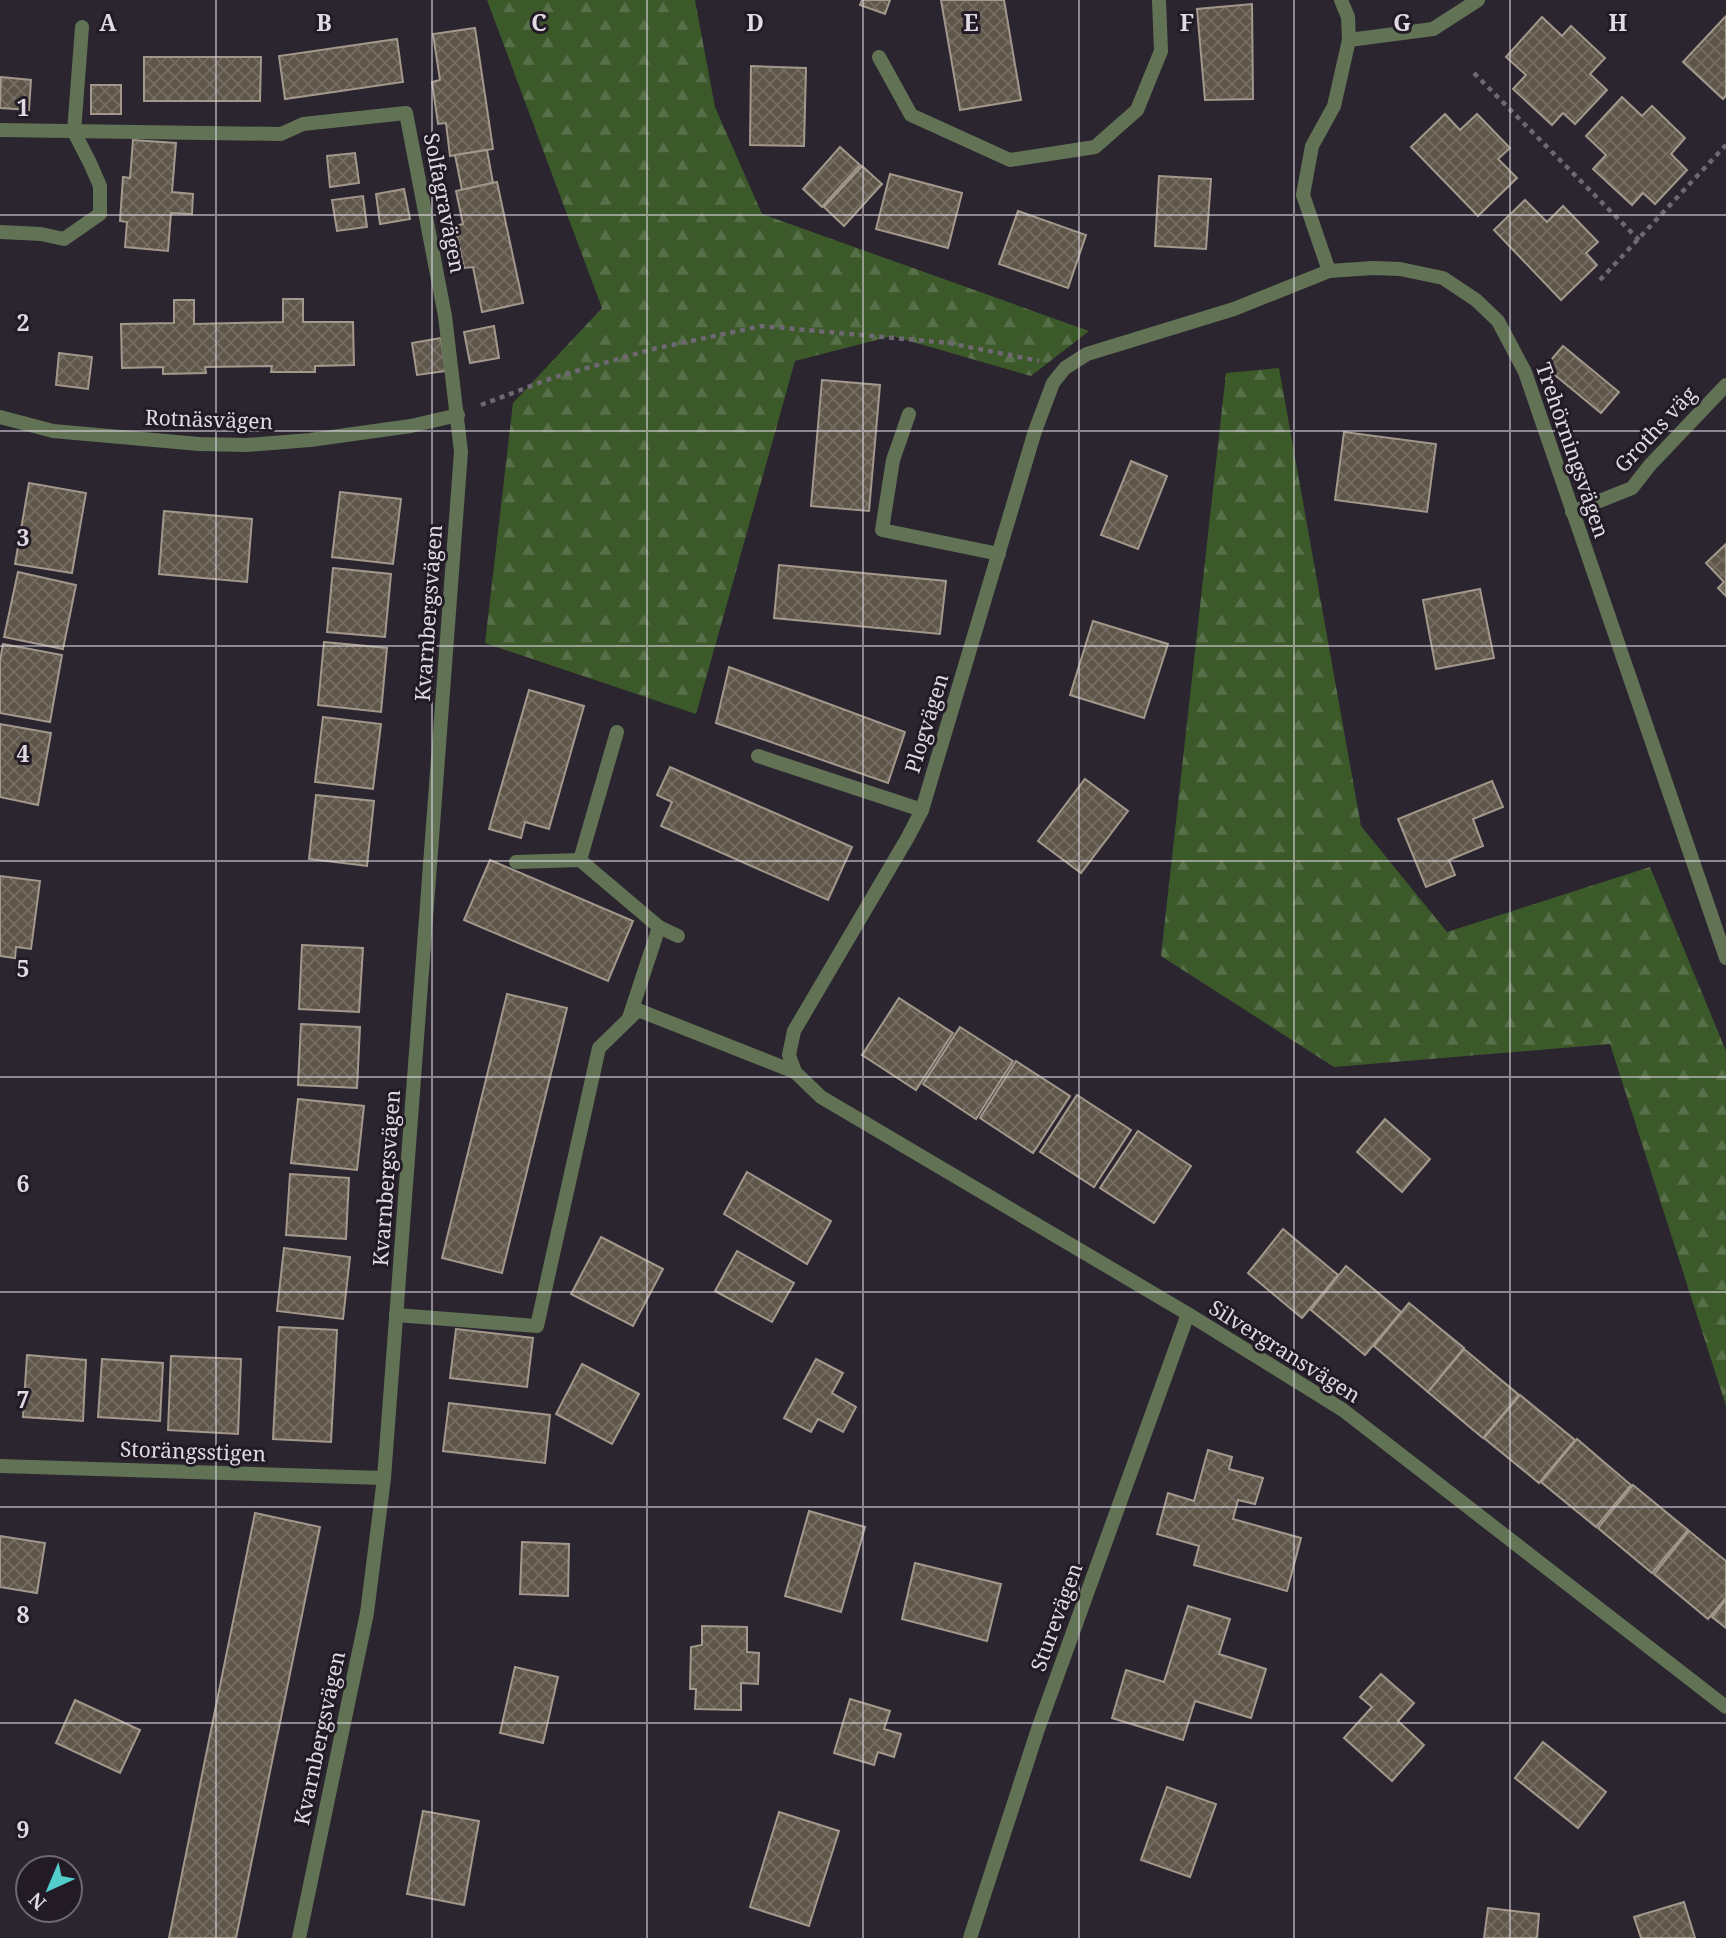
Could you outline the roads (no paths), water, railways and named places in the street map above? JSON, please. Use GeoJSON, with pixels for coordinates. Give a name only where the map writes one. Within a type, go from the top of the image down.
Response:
{"type":"FeatureCollection","features":[{"type":"Feature","properties":{"kind":"street"},"geometry":{"type":"LineString","coordinates":[[879,57],[911,115],[1010,160],[1095,147],[1136,110],[1142,98],[1161,51],[1159,0]]}},
{"type":"Feature","properties":{"kind":"street"},"geometry":{"type":"LineString","coordinates":[[1329,271],[1303,195],[1312,145],[1334,106],[1349,40],[1348,17],[1341,0]]}},
{"type":"Feature","properties":{"kind":"street"},"geometry":{"type":"LineString","coordinates":[[1349,40],[1433,29],[1479,0]]}},
{"type":"Feature","properties":{"kind":"street"},"geometry":{"type":"LineString","coordinates":[[0,232],[41,234],[64,239],[100,214],[100,186],[74,132],[82,27]]}},
{"type":"Feature","properties":{"kind":"street","name":"Solfagravägen"},"geometry":{"type":"LineString","coordinates":[[0,130],[281,134],[303,124],[406,113],[445,316],[458,415]]}},
{"type":"Feature","properties":{"kind":"street","name":"Trehörningsvägen"},"geometry":{"type":"LineString","coordinates":[[1065,368],[1087,354],[1234,309],[1329,271],[1400,269],[1443,278],[1476,300],[1498,321],[1525,372],[1726,958]]}},
{"type":"Feature","properties":{"kind":"street","name":"Plogvägen"},"geometry":{"type":"LineString","coordinates":[[795,1072],[789,1055],[794,1031],[922,810],[1035,431],[1053,383],[1065,368]]}},
{"type":"Feature","properties":{"kind":"street","name":"Groths väg"},"geometry":{"type":"LineString","coordinates":[[1572,512],[1632,488],[1650,465],[1726,386]]}},
{"type":"Feature","properties":{"kind":"street"},"geometry":{"type":"LineString","coordinates":[[909,414],[893,460],[882,530],[999,554]]}},
{"type":"Feature","properties":{"kind":"street","name":"Rotnäsvägen"},"geometry":{"type":"LineString","coordinates":[[0,417],[53,431],[247,446],[411,426],[458,415]]}},
{"type":"Feature","properties":{"kind":"street","name":"Kvarnbergsvägen"},"geometry":{"type":"LineString","coordinates":[[299,1938],[367,1613],[384,1478],[461,452],[458,415]]}},
{"type":"Feature","properties":{"kind":"street"},"geometry":{"type":"LineString","coordinates":[[580,860],[617,732]]}},
{"type":"Feature","properties":{"kind":"street"},"geometry":{"type":"LineString","coordinates":[[758,756],[922,810]]}},
{"type":"Feature","properties":{"kind":"street"},"geometry":{"type":"LineString","coordinates":[[516,862],[580,860],[659,927],[678,936]]}},
{"type":"Feature","properties":{"kind":"street"},"geometry":{"type":"LineString","coordinates":[[628,1020],[659,927]]}},
{"type":"Feature","properties":{"kind":"street"},"geometry":{"type":"LineString","coordinates":[[396,1315],[537,1326],[599,1048],[638,1010],[795,1072]]}},
{"type":"Feature","properties":{"kind":"street","name":"Silvergransvägen"},"geometry":{"type":"LineString","coordinates":[[795,1072],[821,1097],[1188,1314],[1343,1410],[1726,1707]]}},
{"type":"Feature","properties":{"kind":"street","name":"Sturevägen"},"geometry":{"type":"LineString","coordinates":[[970,1938],[1038,1729],[1188,1314]]}},
{"type":"Feature","properties":{"kind":"street","name":"Storängsstigen"},"geometry":{"type":"LineString","coordinates":[[0,1466],[384,1478]]}}]}
